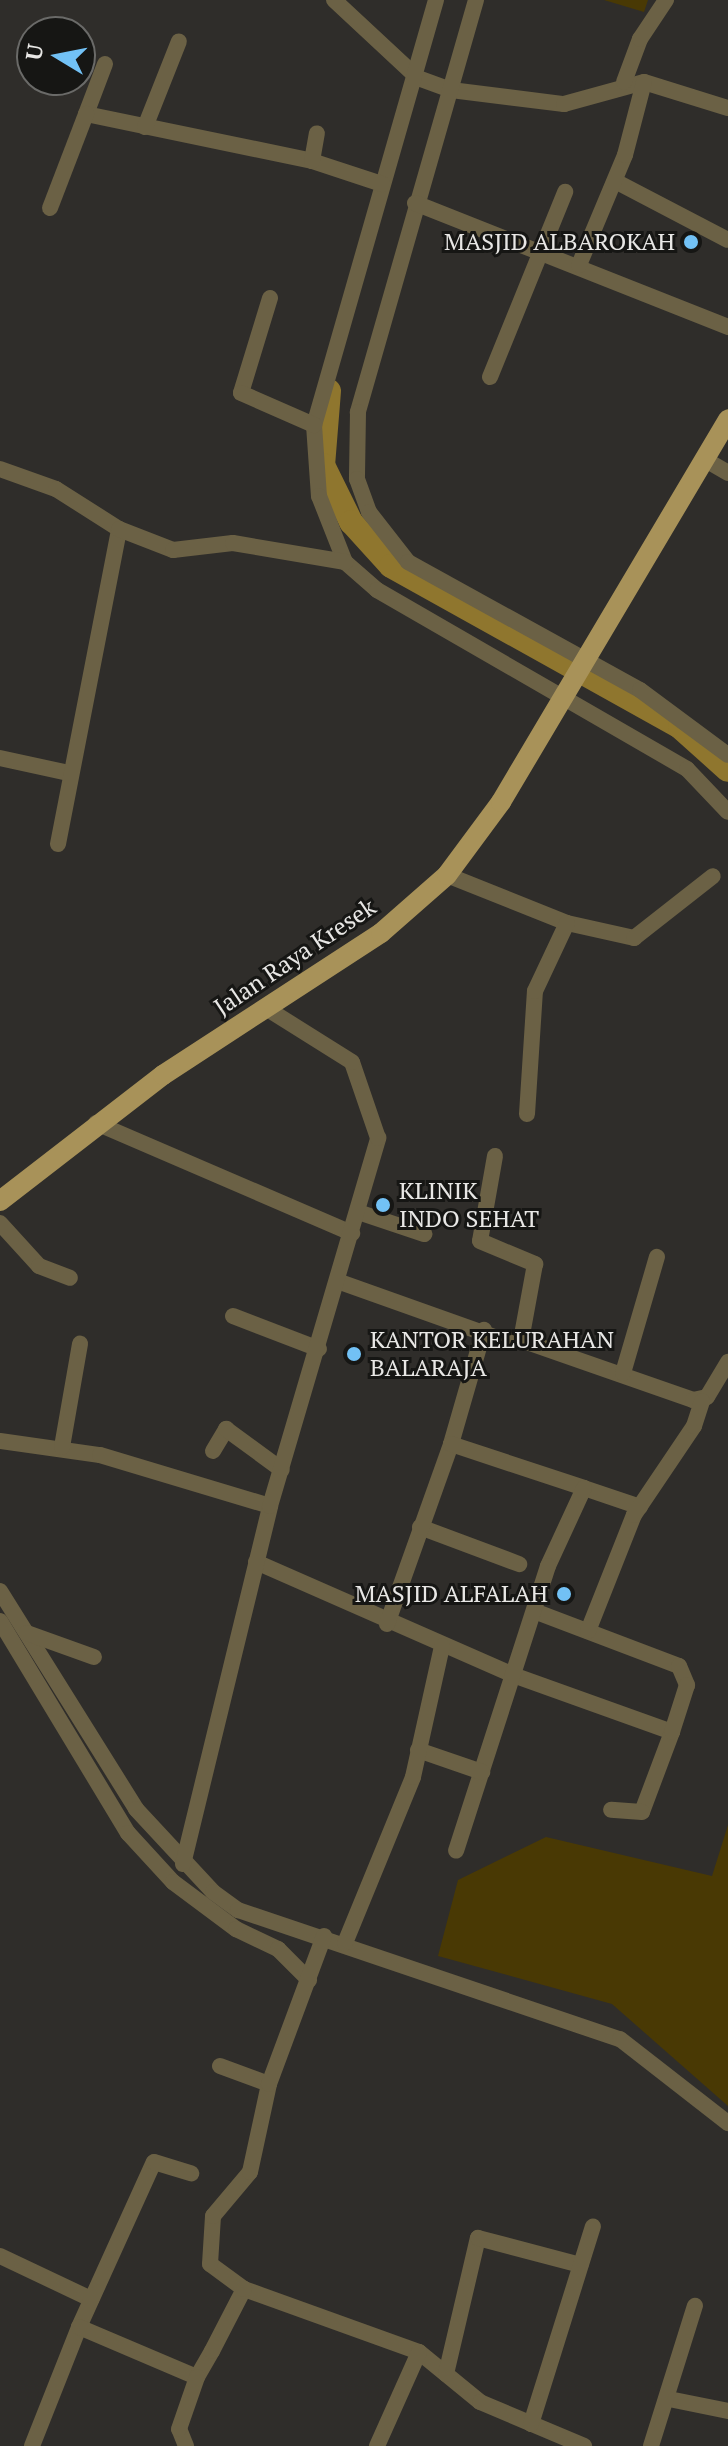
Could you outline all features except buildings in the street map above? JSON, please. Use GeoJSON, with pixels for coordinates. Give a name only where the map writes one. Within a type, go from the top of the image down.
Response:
{"type":"FeatureCollection","features":[{"type":"Feature","properties":{"kind":"main road","name":"Jalan Raya Kresek"},"geometry":{"type":"LineString","coordinates":[[0,1201],[96,1123],[381,933],[447,875],[501,802],[560,695],[728,419]]}},
{"type":"Feature","properties":{"kind":"street"},"geometry":{"type":"LineString","coordinates":[[334,0],[417,77],[448,89],[564,104],[624,82],[644,82],[728,108]]}},
{"type":"Feature","properties":{"kind":"street"},"geometry":{"type":"LineString","coordinates":[[436,0],[417,77],[382,184],[314,425],[312,470],[345,562],[377,590],[528,672],[560,695],[687,769],[728,812]]}},
{"type":"Feature","properties":{"kind":"street"},"geometry":{"type":"LineString","coordinates":[[476,0],[415,203],[354,433],[369,512],[408,562],[582,658],[727,750]]}},
{"type":"Feature","properties":{"kind":"street"},"geometry":{"type":"LineString","coordinates":[[624,82],[640,39],[666,0]]}},
{"type":"Feature","properties":{"kind":"street"},"geometry":{"type":"LineString","coordinates":[[145,127],[179,41]]}},
{"type":"Feature","properties":{"kind":"street"},"geometry":{"type":"LineString","coordinates":[[50,208],[105,64]]}},
{"type":"Feature","properties":{"kind":"street"},"geometry":{"type":"LineString","coordinates":[[579,265],[615,181],[644,82]]}},
{"type":"Feature","properties":{"kind":"street"},"geometry":{"type":"LineString","coordinates":[[86,114],[312,161],[382,184]]}},
{"type":"Feature","properties":{"kind":"street"},"geometry":{"type":"LineString","coordinates":[[312,161],[317,133]]}},
{"type":"Feature","properties":{"kind":"street"},"geometry":{"type":"LineString","coordinates":[[615,181],[728,240]]}},
{"type":"Feature","properties":{"kind":"street"},"geometry":{"type":"LineString","coordinates":[[490,377],[565,192]]}},
{"type":"Feature","properties":{"kind":"street"},"geometry":{"type":"LineString","coordinates":[[415,203],[544,248],[728,327]]}},
{"type":"Feature","properties":{"kind":"street"},"geometry":{"type":"LineString","coordinates":[[270,298],[241,393],[314,425]]}},
{"type":"Feature","properties":{"kind":"street"},"geometry":{"type":"LineString","coordinates":[[704,459],[728,473]]}},
{"type":"Feature","properties":{"kind":"street"},"geometry":{"type":"LineString","coordinates":[[0,469],[56,489],[119,529],[173,550],[233,543],[345,562]]}},
{"type":"Feature","properties":{"kind":"street"},"geometry":{"type":"LineString","coordinates":[[58,844],[69,773],[119,529]]}},
{"type":"Feature","properties":{"kind":"street"},"geometry":{"type":"LineString","coordinates":[[0,758],[69,773]]}},
{"type":"Feature","properties":{"kind":"street"},"geometry":{"type":"LineString","coordinates":[[447,875],[567,923],[629,937],[713,876]]}},
{"type":"Feature","properties":{"kind":"street"},"geometry":{"type":"LineString","coordinates":[[527,1114],[535,991],[567,923]]}},
{"type":"Feature","properties":{"kind":"street"},"geometry":{"type":"LineString","coordinates":[[183,1864],[270,1506],[340,1282],[378,1138],[363,1080],[352,1062],[266,1008]]}},
{"type":"Feature","properties":{"kind":"street"},"geometry":{"type":"LineString","coordinates":[[96,1123],[352,1233]]}},
{"type":"Feature","properties":{"kind":"street"},"geometry":{"type":"LineString","coordinates":[[495,1156],[480,1241],[534,1262],[521,1340]]}},
{"type":"Feature","properties":{"kind":"street"},"geometry":{"type":"LineString","coordinates":[[358,1212],[424,1234]]}},
{"type":"Feature","properties":{"kind":"street"},"geometry":{"type":"LineString","coordinates":[[0,1223],[39,1266],[70,1278]]}},
{"type":"Feature","properties":{"kind":"street"},"geometry":{"type":"LineString","coordinates":[[623,1373],[657,1257]]}},
{"type":"Feature","properties":{"kind":"street"},"geometry":{"type":"LineString","coordinates":[[340,1282],[702,1401]]}},
{"type":"Feature","properties":{"kind":"street"},"geometry":{"type":"LineString","coordinates":[[233,1316],[319,1349]]}},
{"type":"Feature","properties":{"kind":"street"},"geometry":{"type":"LineString","coordinates":[[387,1624],[451,1444],[484,1330]]}},
{"type":"Feature","properties":{"kind":"street"},"geometry":{"type":"LineString","coordinates":[[62,1447],[80,1344]]}},
{"type":"Feature","properties":{"kind":"street"},"geometry":{"type":"LineString","coordinates":[[588,1631],[640,1507],[728,1362]]}},
{"type":"Feature","properties":{"kind":"street"},"geometry":{"type":"LineString","coordinates":[[213,1451],[226,1429],[282,1470]]}},
{"type":"Feature","properties":{"kind":"street"},"geometry":{"type":"LineString","coordinates":[[0,1441],[62,1447],[270,1506]]}},
{"type":"Feature","properties":{"kind":"street"},"geometry":{"type":"LineString","coordinates":[[451,1444],[640,1507]]}},
{"type":"Feature","properties":{"kind":"street"},"geometry":{"type":"LineString","coordinates":[[456,1850],[534,1611],[584,1488]]}},
{"type":"Feature","properties":{"kind":"street"},"geometry":{"type":"LineString","coordinates":[[420,1527],[519,1564]]}},
{"type":"Feature","properties":{"kind":"street"},"geometry":{"type":"LineString","coordinates":[[256,1562],[387,1624],[513,1675],[672,1732]]}},
{"type":"Feature","properties":{"kind":"street"},"geometry":{"type":"LineString","coordinates":[[2,1599],[27,1633],[136,1809],[183,1864],[238,1910],[323,1943],[345,1943],[620,2039],[728,2123]]}},
{"type":"Feature","properties":{"kind":"street"},"geometry":{"type":"LineString","coordinates":[[534,1611],[684,1670],[687,1685],[642,1812],[611,1810]]}},
{"type":"Feature","properties":{"kind":"street"},"geometry":{"type":"LineString","coordinates":[[0,1621],[128,1833],[184,1891],[236,1929],[278,1949],[310,1979]]}},
{"type":"Feature","properties":{"kind":"street"},"geometry":{"type":"LineString","coordinates":[[27,1633],[94,1657]]}},
{"type":"Feature","properties":{"kind":"street"},"geometry":{"type":"LineString","coordinates":[[345,1943],[418,1750],[442,1646]]}},
{"type":"Feature","properties":{"kind":"street"},"geometry":{"type":"LineString","coordinates":[[418,1750],[482,1772]]}},
{"type":"Feature","properties":{"kind":"street"},"geometry":{"type":"LineString","coordinates":[[323,1943],[269,2084],[250,2172],[213,2216],[207,2254],[218,2274],[244,2289],[419,2352],[480,2402],[584,2446]]}},
{"type":"Feature","properties":{"kind":"street"},"geometry":{"type":"LineString","coordinates":[[220,2066],[269,2084]]}},
{"type":"Feature","properties":{"kind":"street"},"geometry":{"type":"LineString","coordinates":[[32,2446],[91,2299],[154,2162],[191,2173]]}},
{"type":"Feature","properties":{"kind":"street"},"geometry":{"type":"LineString","coordinates":[[531,2424],[593,2226]]}},
{"type":"Feature","properties":{"kind":"street"},"geometry":{"type":"LineString","coordinates":[[446,2374],[478,2238],[581,2265]]}},
{"type":"Feature","properties":{"kind":"street"},"geometry":{"type":"LineString","coordinates":[[0,2256],[91,2299]]}},
{"type":"Feature","properties":{"kind":"street"},"geometry":{"type":"LineString","coordinates":[[186,2446],[179,2429],[197,2377],[244,2289]]}},
{"type":"Feature","properties":{"kind":"street"},"geometry":{"type":"LineString","coordinates":[[651,2446],[669,2399],[695,2306]]}},
{"type":"Feature","properties":{"kind":"street"},"geometry":{"type":"LineString","coordinates":[[79,2327],[197,2377]]}},
{"type":"Feature","properties":{"kind":"street"},"geometry":{"type":"LineString","coordinates":[[377,2446],[419,2352]]}},
{"type":"Feature","properties":{"kind":"street"},"geometry":{"type":"LineString","coordinates":[[669,2399],[728,2411]]}},
{"type":"Feature","properties":{"kind":"shaded area"},"geometry":{"type":"Polygon","coordinates":[[[604,0],[648,0],[644,12],[604,0]]]}},
{"type":"Feature","properties":{"kind":"shaded area"},"geometry":{"type":"Polygon","coordinates":[[[728,1825],[728,2106],[612,2004],[438,1956],[458,1880],[546,1837],[712,1876],[728,1825]]]}},
{"type":"Feature","properties":{"kind":"waterway"},"geometry":{"type":"LineString","coordinates":[[329,391],[323,465],[351,522],[391,566],[680,727],[728,770]]}},
{"type":"Feature","properties":{"kind":"place","name":"MASJID ALBAROKAH"},"geometry":{"type":"Point","coordinates":[691,242]}},
{"type":"Feature","properties":{"kind":"place","name":"KLINIK INDO SEHAT"},"geometry":{"type":"Point","coordinates":[383,1205]}},
{"type":"Feature","properties":{"kind":"place","name":"KANTOR KELURAHAN BALARAJA"},"geometry":{"type":"Point","coordinates":[354,1354]}},
{"type":"Feature","properties":{"kind":"place","name":"MASJID ALFALAH"},"geometry":{"type":"Point","coordinates":[564,1594]}}]}
